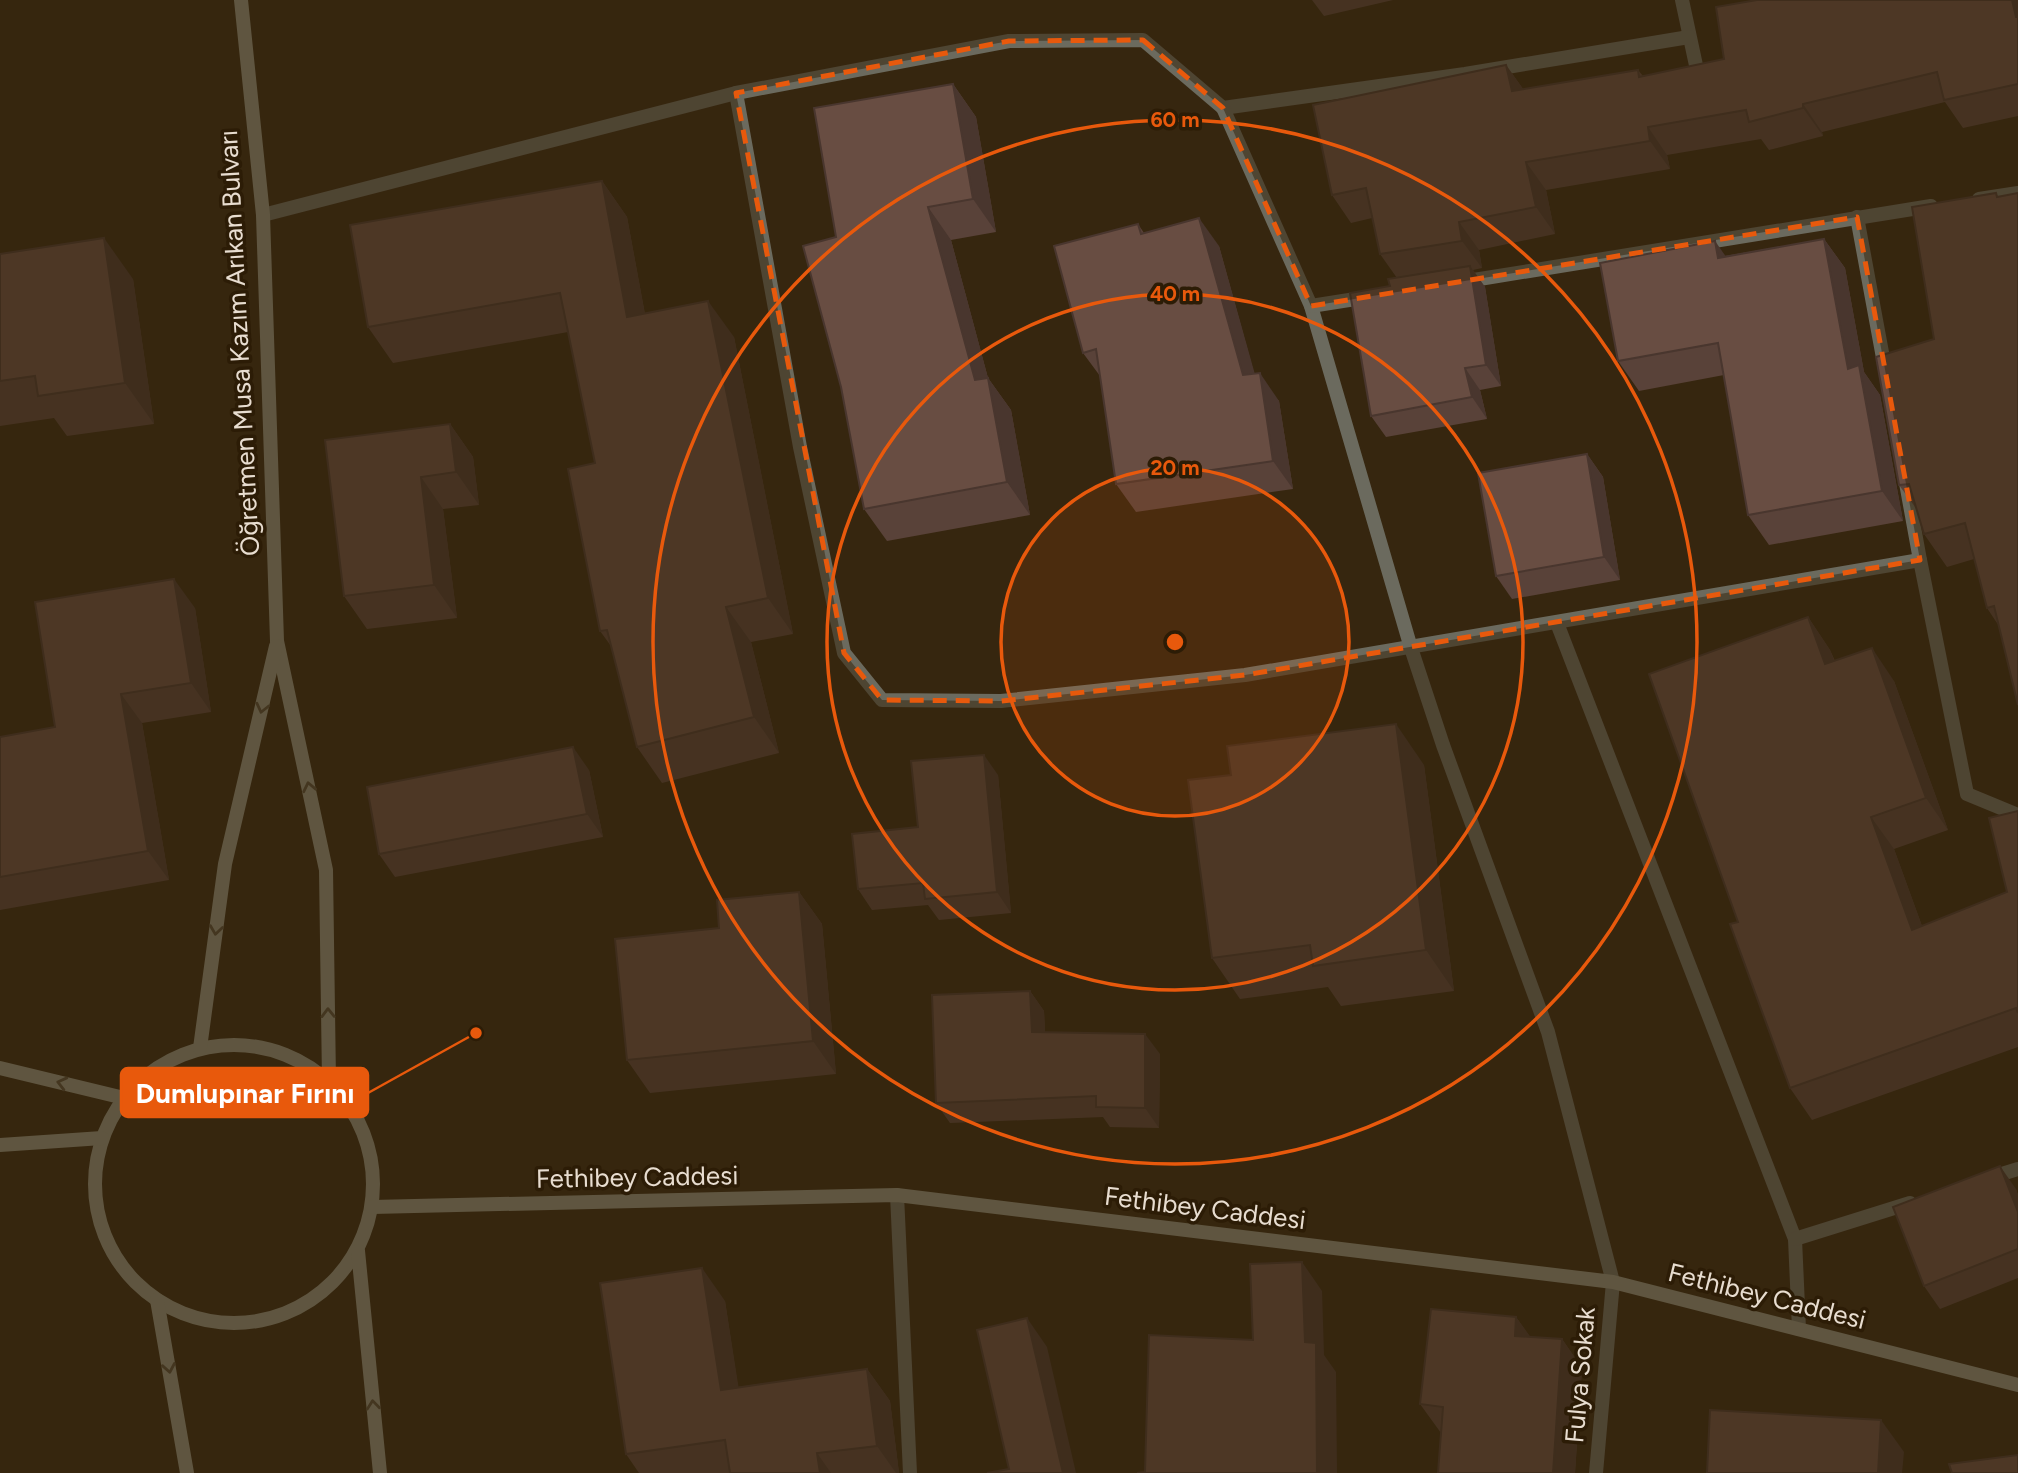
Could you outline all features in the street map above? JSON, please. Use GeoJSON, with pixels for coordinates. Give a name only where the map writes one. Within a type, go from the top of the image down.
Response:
{"type":"FeatureCollection","features":[{"type":"Feature","properties":{"kind":"street","name":"Öğretmen Musa Kazım Arıkan Bulvarı"},"geometry":{"type":"LineString","coordinates":[[241,0],[263,215],[277,641],[327,870],[329,1081]]}},
{"type":"Feature","properties":{"kind":"street"},"geometry":{"type":"LineString","coordinates":[[1682,0],[1700,85]]}},
{"type":"Feature","properties":{"kind":"street"},"geometry":{"type":"LineString","coordinates":[[1223,108],[1465,74],[1689,37]]}},
{"type":"Feature","properties":{"kind":"street"},"geometry":{"type":"LineString","coordinates":[[263,215],[736,93],[1009,41],[1143,40],[1223,108],[1311,306],[1411,648],[1443,745],[1548,1031],[1614,1282]]}},
{"type":"Feature","properties":{"kind":"street"},"geometry":{"type":"LineString","coordinates":[[736,93],[800,447],[844,653],[882,700],[1002,701],[1245,675],[1920,561]]}},
{"type":"Feature","properties":{"kind":"street"},"geometry":{"type":"LineString","coordinates":[[1447,284],[1857,216],[2018,193]]}},
{"type":"Feature","properties":{"kind":"street"},"geometry":{"type":"LineString","coordinates":[[1857,216],[1888,382]]}},
{"type":"Feature","properties":{"kind":"street"},"geometry":{"type":"LineString","coordinates":[[1311,306],[1379,295]]}},
{"type":"Feature","properties":{"kind":"street"},"geometry":{"type":"LineString","coordinates":[[1903,464],[1968,794],[2018,815]]}},
{"type":"Feature","properties":{"kind":"street"},"geometry":{"type":"LineString","coordinates":[[1557,623],[1795,1238],[1799,1329]]}},
{"type":"Feature","properties":{"kind":"street","name":"Öğretmen Musa Kazım Arıkan Bulvarı"},"geometry":{"type":"LineString","coordinates":[[200,1048],[225,863],[277,641]]}},
{"type":"Feature","properties":{"kind":"street"},"geometry":{"type":"LineString","coordinates":[[246,1045],[291,1057],[329,1081],[358,1118],[373,1161],[372,1207],[358,1251],[329,1287],[290,1312],[245,1323],[199,1319],[157,1300],[123,1269],[102,1229],[94,1184],[102,1138],[124,1098],[158,1067],[200,1048],[246,1045]]}},
{"type":"Feature","properties":{"kind":"street"},"geometry":{"type":"LineString","coordinates":[[0,1068],[124,1098]]}},
{"type":"Feature","properties":{"kind":"street"},"geometry":{"type":"LineString","coordinates":[[0,1144],[102,1138]]}},
{"type":"Feature","properties":{"kind":"street"},"geometry":{"type":"LineString","coordinates":[[1979,1181],[2018,1169]]}},
{"type":"Feature","properties":{"kind":"street"},"geometry":{"type":"LineString","coordinates":[[897,1195],[910,1473]]}},
{"type":"Feature","properties":{"kind":"street","name":"Fethibey Caddesi"},"geometry":{"type":"LineString","coordinates":[[372,1207],[897,1195],[1614,1282],[2018,1385]]}},
{"type":"Feature","properties":{"kind":"street"},"geometry":{"type":"LineString","coordinates":[[1795,1238],[1926,1198]]}},
{"type":"Feature","properties":{"kind":"street"},"geometry":{"type":"LineString","coordinates":[[358,1251],[380,1473]]}},
{"type":"Feature","properties":{"kind":"street","name":"Fulya Sokak"},"geometry":{"type":"LineString","coordinates":[[1596,1473],[1614,1282]]}},
{"type":"Feature","properties":{"kind":"street"},"geometry":{"type":"LineString","coordinates":[[157,1300],[187,1473]]}},
{"type":"Feature","properties":{"kind":"highlighted area"},"geometry":{"type":"Polygon","coordinates":[[[1143,40],[1223,108],[1311,306],[1857,217],[1920,560],[1245,675],[1001,701],[882,700],[844,653],[736,93],[1009,41],[1143,40]]]}},
{"type":"Feature","properties":{"kind":"building"},"geometry":{"type":"Polygon","coordinates":[[[1757,0],[2012,0],[2018,17],[2018,84],[1944,100],[1937,72],[1803,104],[1803,108],[1749,122],[1746,110],[1648,127],[1650,141],[1526,162],[1536,207],[1459,222],[1462,241],[1380,254],[1366,188],[1332,195],[1313,105],[1506,65],[1512,91],[1638,70],[1639,77],[1724,59],[1716,7],[1757,0]]]}},
{"type":"Feature","properties":{"kind":"building"},"geometry":{"type":"Polygon","coordinates":[[[953,84],[973,199],[928,207],[975,380],[988,378],[1007,482],[864,509],[841,387],[803,246],[836,237],[814,108],[953,84]]]}},
{"type":"Feature","properties":{"kind":"building"},"geometry":{"type":"Polygon","coordinates":[[[602,181],[627,317],[708,301],[768,598],[726,607],[754,717],[637,747],[607,630],[600,631],[568,469],[595,463],[560,293],[368,327],[350,225],[602,181]]]}},
{"type":"Feature","properties":{"kind":"building"},"geometry":{"type":"Polygon","coordinates":[[[1996,193],[1997,197],[2018,193],[2018,705],[1994,606],[1987,608],[1965,523],[1924,534],[1909,484],[1899,485],[1876,357],[1934,339],[1912,207],[1996,193]]]}},
{"type":"Feature","properties":{"kind":"building"},"geometry":{"type":"Polygon","coordinates":[[[1199,218],[1243,375],[1260,373],[1273,461],[1116,484],[1096,349],[1083,353],[1054,246],[1138,224],[1141,234],[1199,218]]]}},
{"type":"Feature","properties":{"kind":"building"},"geometry":{"type":"Polygon","coordinates":[[[104,238],[125,383],[38,396],[35,376],[0,381],[0,254],[104,238]]]}},
{"type":"Feature","properties":{"kind":"building"},"geometry":{"type":"Polygon","coordinates":[[[1824,239],[1848,369],[1859,365],[1882,491],[1748,515],[1718,343],[1618,361],[1600,263],[1715,241],[1718,258],[1824,239]]]}},
{"type":"Feature","properties":{"kind":"building"},"geometry":{"type":"Polygon","coordinates":[[[1470,266],[1486,365],[1465,368],[1472,397],[1371,416],[1350,293],[1390,286],[1388,279],[1470,266]]]}},
{"type":"Feature","properties":{"kind":"building"},"geometry":{"type":"Polygon","coordinates":[[[450,424],[456,472],[421,477],[434,585],[344,596],[325,440],[450,424]]]}},
{"type":"Feature","properties":{"kind":"building"},"geometry":{"type":"Polygon","coordinates":[[[1587,454],[1604,557],[1496,576],[1478,473],[1587,454]]]}},
{"type":"Feature","properties":{"kind":"building"},"geometry":{"type":"Polygon","coordinates":[[[174,579],[191,683],[121,694],[148,851],[0,877],[0,737],[55,727],[35,602],[174,579]]]}},
{"type":"Feature","properties":{"kind":"building"},"geometry":{"type":"Polygon","coordinates":[[[1808,617],[1825,664],[1872,648],[1926,798],[1871,817],[1912,930],[2007,892],[1989,818],[2018,811],[2018,1013],[2016,1008],[1790,1088],[1730,924],[1738,922],[1649,674],[1808,617]]]}},
{"type":"Feature","properties":{"kind":"building"},"geometry":{"type":"Polygon","coordinates":[[[1396,724],[1426,950],[1313,966],[1310,945],[1212,958],[1188,780],[1231,775],[1227,746],[1396,724]]]}},
{"type":"Feature","properties":{"kind":"building"},"geometry":{"type":"Polygon","coordinates":[[[573,747],[587,814],[379,854],[367,787],[573,747]]]}},
{"type":"Feature","properties":{"kind":"building"},"geometry":{"type":"Polygon","coordinates":[[[984,755],[997,892],[925,899],[923,883],[858,889],[852,834],[918,827],[911,761],[984,755]]]}},
{"type":"Feature","properties":{"kind":"building"},"geometry":{"type":"Polygon","coordinates":[[[799,892],[813,1041],[627,1060],[615,939],[719,928],[717,900],[799,892]]]}},
{"type":"Feature","properties":{"kind":"building"},"geometry":{"type":"Polygon","coordinates":[[[1030,991],[1032,1032],[1145,1034],[1145,1108],[1096,1107],[1096,1096],[936,1103],[932,995],[1030,991]]]}},
{"type":"Feature","properties":{"kind":"building"},"geometry":{"type":"Polygon","coordinates":[[[2000,1166],[2018,1212],[2018,1249],[1924,1286],[1893,1207],[2000,1166]]]}},
{"type":"Feature","properties":{"kind":"building"},"geometry":{"type":"Polygon","coordinates":[[[1302,1262],[1305,1342],[1316,1343],[1317,1473],[1137,1473],[1145,1472],[1149,1335],[1253,1340],[1250,1264],[1302,1262]]]}},
{"type":"Feature","properties":{"kind":"building"},"geometry":{"type":"Polygon","coordinates":[[[702,1268],[721,1390],[867,1369],[877,1446],[817,1453],[820,1473],[730,1473],[725,1440],[626,1454],[600,1283],[702,1268]]]}},
{"type":"Feature","properties":{"kind":"building"},"geometry":{"type":"Polygon","coordinates":[[[1431,1309],[1516,1317],[1515,1336],[1562,1339],[1553,1473],[1438,1473],[1443,1407],[1420,1404],[1431,1309]]]}},
{"type":"Feature","properties":{"kind":"building"},"geometry":{"type":"Polygon","coordinates":[[[1027,1318],[1063,1473],[987,1473],[1009,1469],[977,1330],[1027,1318]]]}},
{"type":"Feature","properties":{"kind":"building"},"geometry":{"type":"Polygon","coordinates":[[[1710,1410],[1881,1420],[1878,1473],[1707,1473],[1710,1410]]]}},
{"type":"Feature","properties":{"kind":"building"},"geometry":{"type":"Polygon","coordinates":[[[2018,1455],[2018,1473],[1952,1473],[1949,1464],[2018,1455]]]}},
{"type":"Feature","properties":{"kind":"place","name":"Dumlupınar Fırını"},"geometry":{"type":"Point","coordinates":[476,1033]}}]}
